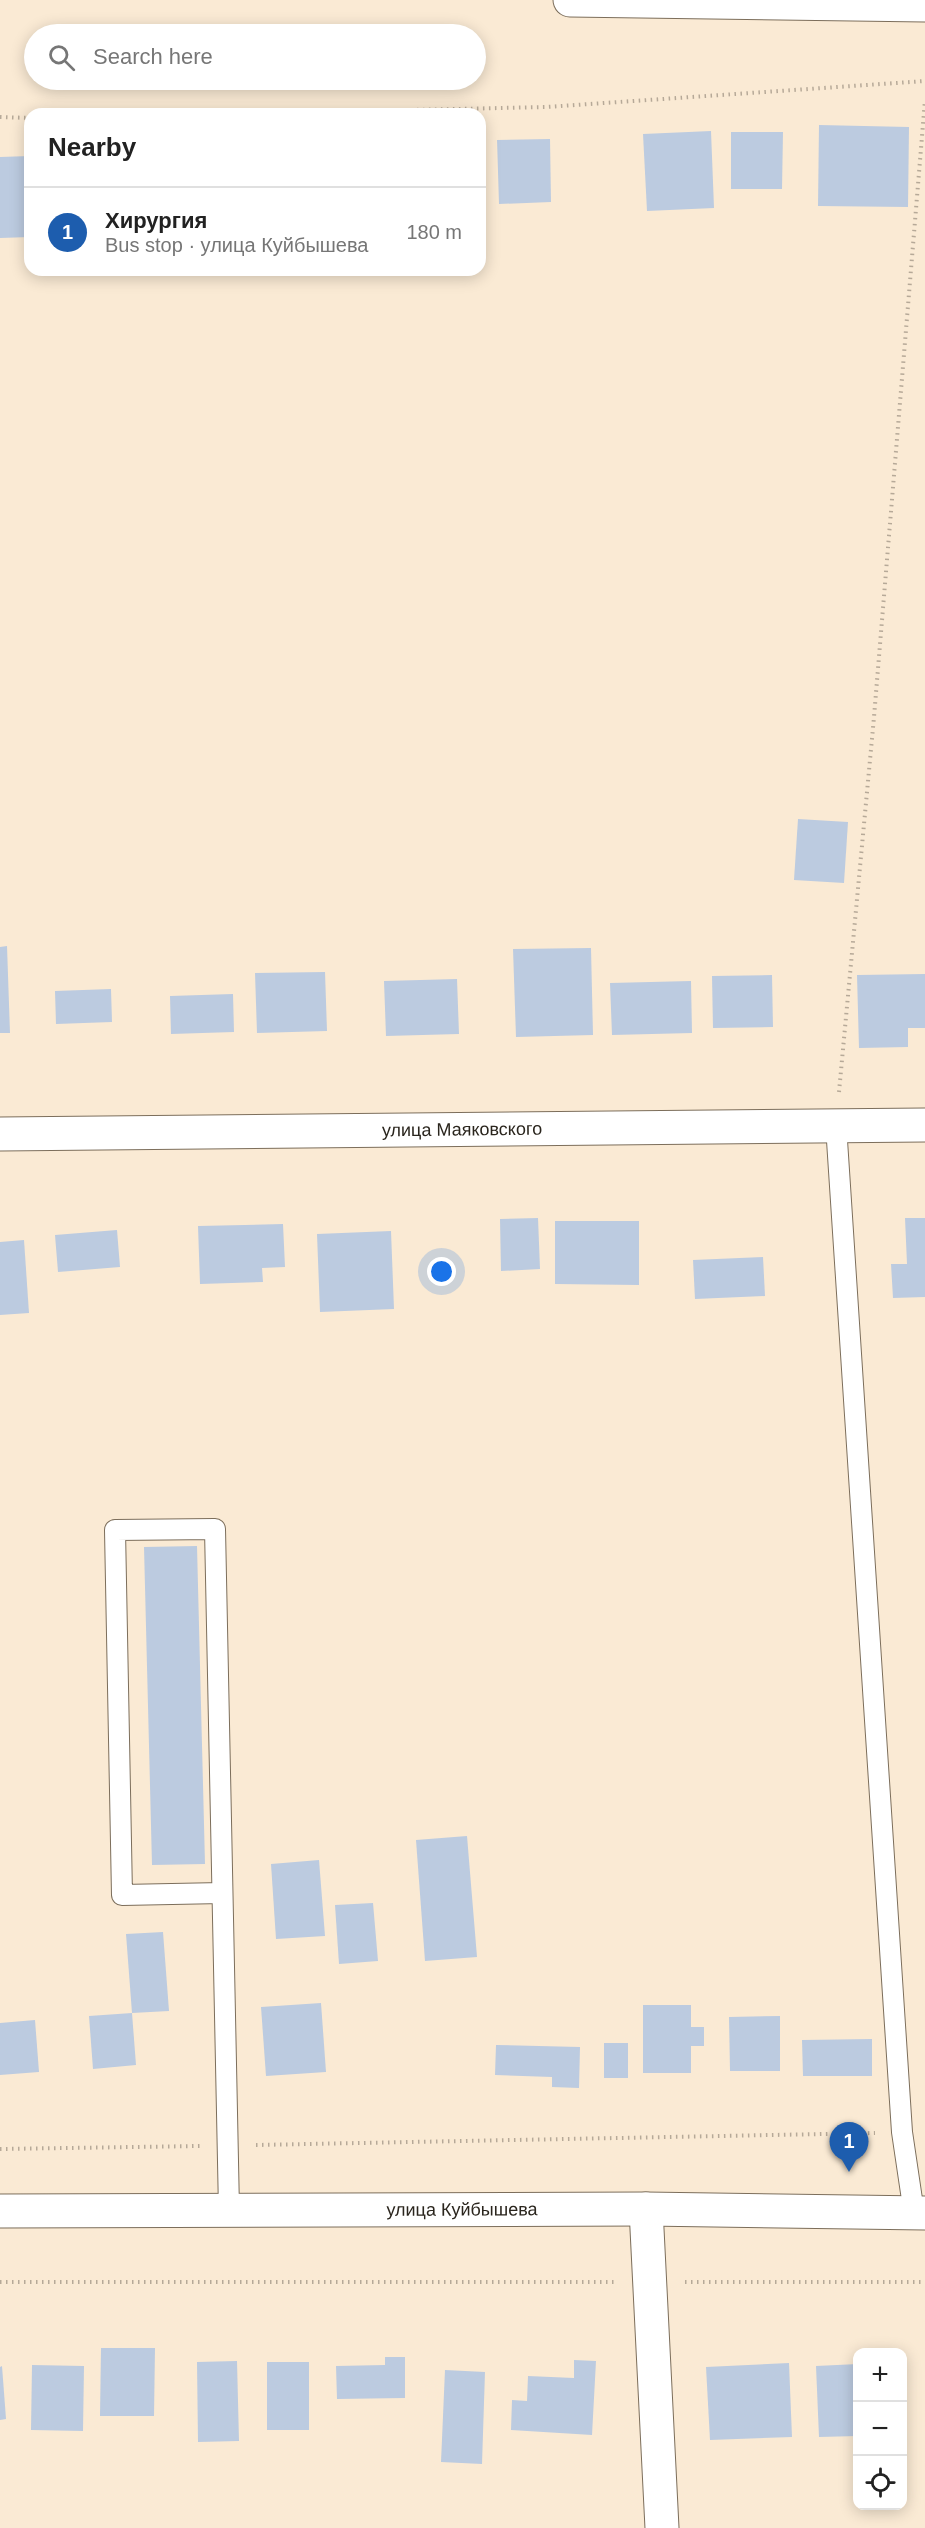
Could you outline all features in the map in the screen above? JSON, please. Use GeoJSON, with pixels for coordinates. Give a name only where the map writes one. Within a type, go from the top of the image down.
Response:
{"type":"FeatureCollection","features":[{"type":"Feature","properties":{"kind":"street"},"geometry":{"type":"LineString","coordinates":[[570,0],[925,5]]}},
{"type":"Feature","properties":{"kind":"street","name":"улица Маяковского"},"geometry":{"type":"LineString","coordinates":[[0,1134],[925,1125]]}},
{"type":"Feature","properties":{"kind":"street"},"geometry":{"type":"LineString","coordinates":[[646,2210],[662,2528]]}},
{"type":"Feature","properties":{"kind":"street","name":"улица Куйбышева"},"geometry":{"type":"LineString","coordinates":[[0,2211],[646,2210],[919,2213]]}},
{"type":"Feature","properties":{"kind":"lane"},"geometry":{"type":"LineString","coordinates":[[836,1125],[902,2132],[919,2213]]}},
{"type":"Feature","properties":{"kind":"lane"},"geometry":{"type":"LineString","coordinates":[[222,1893],[122,1895],[115,1530],[215,1529],[229,2210]]}},
{"type":"Feature","properties":{"kind":"path"},"geometry":{"type":"LineString","coordinates":[[486,108],[546,107],[925,81]]}},
{"type":"Feature","properties":{"kind":"path"},"geometry":{"type":"LineString","coordinates":[[836,1125],[874,717],[925,100]]}},
{"type":"Feature","properties":{"kind":"path"},"geometry":{"type":"LineString","coordinates":[[0,117],[24,117]]}},
{"type":"Feature","properties":{"kind":"path"},"geometry":{"type":"LineString","coordinates":[[0,2149],[902,2132]]}},
{"type":"Feature","properties":{"kind":"path"},"geometry":{"type":"LineString","coordinates":[[0,2282],[615,2282]]}},
{"type":"Feature","properties":{"kind":"path"},"geometry":{"type":"LineString","coordinates":[[674,2282],[925,2282]]}},
{"type":"Feature","properties":{"kind":"building"},"geometry":{"type":"Polygon","coordinates":[[[819,125],[909,127],[908,207],[818,206],[819,125]]]}},
{"type":"Feature","properties":{"kind":"building"},"geometry":{"type":"Polygon","coordinates":[[[711,131],[714,208],[647,211],[643,134],[711,131]]]}},
{"type":"Feature","properties":{"kind":"building"},"geometry":{"type":"Polygon","coordinates":[[[731,132],[783,132],[782,189],[731,189],[731,132]]]}},
{"type":"Feature","properties":{"kind":"building"},"geometry":{"type":"Polygon","coordinates":[[[550,139],[551,202],[499,204],[497,140],[550,139]]]}},
{"type":"Feature","properties":{"kind":"building"},"geometry":{"type":"Polygon","coordinates":[[[24,156],[24,237],[0,238],[0,157],[24,156]]]}},
{"type":"Feature","properties":{"kind":"building"},"geometry":{"type":"Polygon","coordinates":[[[798,819],[848,822],[844,883],[794,880],[798,819]]]}},
{"type":"Feature","properties":{"kind":"building"},"geometry":{"type":"Polygon","coordinates":[[[7,946],[10,1033],[0,1033],[0,947],[7,946]]]}},
{"type":"Feature","properties":{"kind":"building"},"geometry":{"type":"Polygon","coordinates":[[[591,948],[593,1035],[516,1037],[513,949],[591,948]]]}},
{"type":"Feature","properties":{"kind":"building"},"geometry":{"type":"Polygon","coordinates":[[[325,972],[327,1031],[257,1033],[255,973],[325,972]]]}},
{"type":"Feature","properties":{"kind":"building"},"geometry":{"type":"Polygon","coordinates":[[[925,974],[925,1028],[908,1028],[908,1047],[859,1048],[857,975],[925,974]]]}},
{"type":"Feature","properties":{"kind":"building"},"geometry":{"type":"Polygon","coordinates":[[[772,975],[773,1027],[713,1028],[712,976],[772,975]]]}},
{"type":"Feature","properties":{"kind":"building"},"geometry":{"type":"Polygon","coordinates":[[[457,979],[459,1034],[386,1036],[384,981],[457,979]]]}},
{"type":"Feature","properties":{"kind":"building"},"geometry":{"type":"Polygon","coordinates":[[[691,981],[692,1033],[612,1035],[610,983],[691,981]]]}},
{"type":"Feature","properties":{"kind":"building"},"geometry":{"type":"Polygon","coordinates":[[[111,989],[112,1022],[56,1024],[55,991],[111,989]]]}},
{"type":"Feature","properties":{"kind":"building"},"geometry":{"type":"Polygon","coordinates":[[[233,994],[234,1032],[171,1034],[170,996],[233,994]]]}},
{"type":"Feature","properties":{"kind":"building"},"geometry":{"type":"Polygon","coordinates":[[[538,1218],[540,1269],[501,1271],[500,1219],[538,1218]]]}},
{"type":"Feature","properties":{"kind":"building"},"geometry":{"type":"Polygon","coordinates":[[[905,1218],[925,1218],[925,1297],[893,1298],[891,1264],[907,1264],[905,1218]]]}},
{"type":"Feature","properties":{"kind":"building"},"geometry":{"type":"Polygon","coordinates":[[[555,1221],[639,1221],[639,1285],[555,1284],[555,1221]]]}},
{"type":"Feature","properties":{"kind":"building"},"geometry":{"type":"Polygon","coordinates":[[[283,1224],[285,1267],[262,1268],[263,1282],[200,1284],[198,1226],[283,1224]]]}},
{"type":"Feature","properties":{"kind":"building"},"geometry":{"type":"Polygon","coordinates":[[[117,1230],[120,1267],[58,1272],[55,1235],[117,1230]]]}},
{"type":"Feature","properties":{"kind":"building"},"geometry":{"type":"Polygon","coordinates":[[[391,1231],[394,1309],[320,1312],[317,1234],[391,1231]]]}},
{"type":"Feature","properties":{"kind":"building"},"geometry":{"type":"Polygon","coordinates":[[[24,1240],[29,1313],[0,1315],[0,1242],[24,1240]]]}},
{"type":"Feature","properties":{"kind":"building"},"geometry":{"type":"Polygon","coordinates":[[[763,1257],[765,1296],[695,1299],[693,1260],[763,1257]]]}},
{"type":"Feature","properties":{"kind":"building"},"geometry":{"type":"Polygon","coordinates":[[[197,1546],[205,1864],[152,1865],[144,1547],[197,1546]]]}},
{"type":"Feature","properties":{"kind":"building"},"geometry":{"type":"Polygon","coordinates":[[[467,1836],[477,1957],[425,1961],[416,1840],[467,1836]]]}},
{"type":"Feature","properties":{"kind":"building"},"geometry":{"type":"Polygon","coordinates":[[[319,1860],[325,1936],[276,1939],[271,1864],[319,1860]]]}},
{"type":"Feature","properties":{"kind":"building"},"geometry":{"type":"Polygon","coordinates":[[[373,1903],[378,1961],[339,1964],[335,1905],[373,1903]]]}},
{"type":"Feature","properties":{"kind":"building"},"geometry":{"type":"Polygon","coordinates":[[[163,1932],[169,2011],[132,2013],[126,1934],[163,1932]]]}},
{"type":"Feature","properties":{"kind":"building"},"geometry":{"type":"Polygon","coordinates":[[[321,2003],[326,2072],[266,2076],[261,2007],[321,2003]]]}},
{"type":"Feature","properties":{"kind":"building"},"geometry":{"type":"Polygon","coordinates":[[[643,2005],[691,2005],[691,2027],[704,2027],[704,2046],[691,2046],[691,2073],[643,2073],[643,2005]]]}},
{"type":"Feature","properties":{"kind":"building"},"geometry":{"type":"Polygon","coordinates":[[[132,2013],[136,2065],[93,2069],[89,2016],[132,2013]]]}},
{"type":"Feature","properties":{"kind":"building"},"geometry":{"type":"Polygon","coordinates":[[[780,2016],[780,2071],[730,2071],[729,2017],[780,2016]]]}},
{"type":"Feature","properties":{"kind":"building"},"geometry":{"type":"Polygon","coordinates":[[[35,2020],[39,2072],[0,2075],[0,2023],[35,2020]]]}},
{"type":"Feature","properties":{"kind":"building"},"geometry":{"type":"Polygon","coordinates":[[[872,2039],[872,2076],[803,2076],[802,2040],[872,2039]]]}},
{"type":"Feature","properties":{"kind":"building"},"geometry":{"type":"Polygon","coordinates":[[[604,2043],[628,2043],[628,2078],[604,2078],[604,2043]]]}},
{"type":"Feature","properties":{"kind":"building"},"geometry":{"type":"Polygon","coordinates":[[[496,2045],[580,2047],[579,2088],[552,2087],[552,2077],[495,2075],[496,2045]]]}},
{"type":"Feature","properties":{"kind":"building"},"geometry":{"type":"Polygon","coordinates":[[[101,2348],[155,2348],[154,2416],[100,2416],[101,2348]]]}},
{"type":"Feature","properties":{"kind":"building"},"geometry":{"type":"Polygon","coordinates":[[[385,2357],[405,2357],[405,2398],[337,2399],[336,2366],[385,2365],[385,2357]]]}},
{"type":"Feature","properties":{"kind":"building"},"geometry":{"type":"Polygon","coordinates":[[[574,2360],[596,2361],[592,2435],[511,2430],[512,2400],[527,2401],[528,2376],[574,2378],[574,2360]]]}},
{"type":"Feature","properties":{"kind":"building"},"geometry":{"type":"Polygon","coordinates":[[[237,2361],[239,2441],[198,2442],[197,2362],[237,2361]]]}},
{"type":"Feature","properties":{"kind":"building"},"geometry":{"type":"Polygon","coordinates":[[[267,2362],[309,2362],[309,2430],[267,2430],[267,2362]]]}},
{"type":"Feature","properties":{"kind":"building"},"geometry":{"type":"Polygon","coordinates":[[[789,2363],[792,2437],[710,2440],[706,2367],[789,2363]]]}},
{"type":"Feature","properties":{"kind":"building"},"geometry":{"type":"Polygon","coordinates":[[[853,2364],[853,2436],[819,2437],[816,2366],[853,2364]]]}},
{"type":"Feature","properties":{"kind":"building"},"geometry":{"type":"Polygon","coordinates":[[[32,2365],[84,2366],[83,2431],[31,2430],[32,2365]]]}},
{"type":"Feature","properties":{"kind":"building"},"geometry":{"type":"Polygon","coordinates":[[[2,2366],[6,2419],[0,2420],[0,2367],[2,2366]]]}},
{"type":"Feature","properties":{"kind":"building"},"geometry":{"type":"Polygon","coordinates":[[[445,2370],[485,2372],[482,2464],[441,2462],[445,2370]]]}},
{"type":"Feature","properties":{"kind":"place","name":"Хирургия"},"geometry":{"type":"Point","coordinates":[849,2172]}}]}
